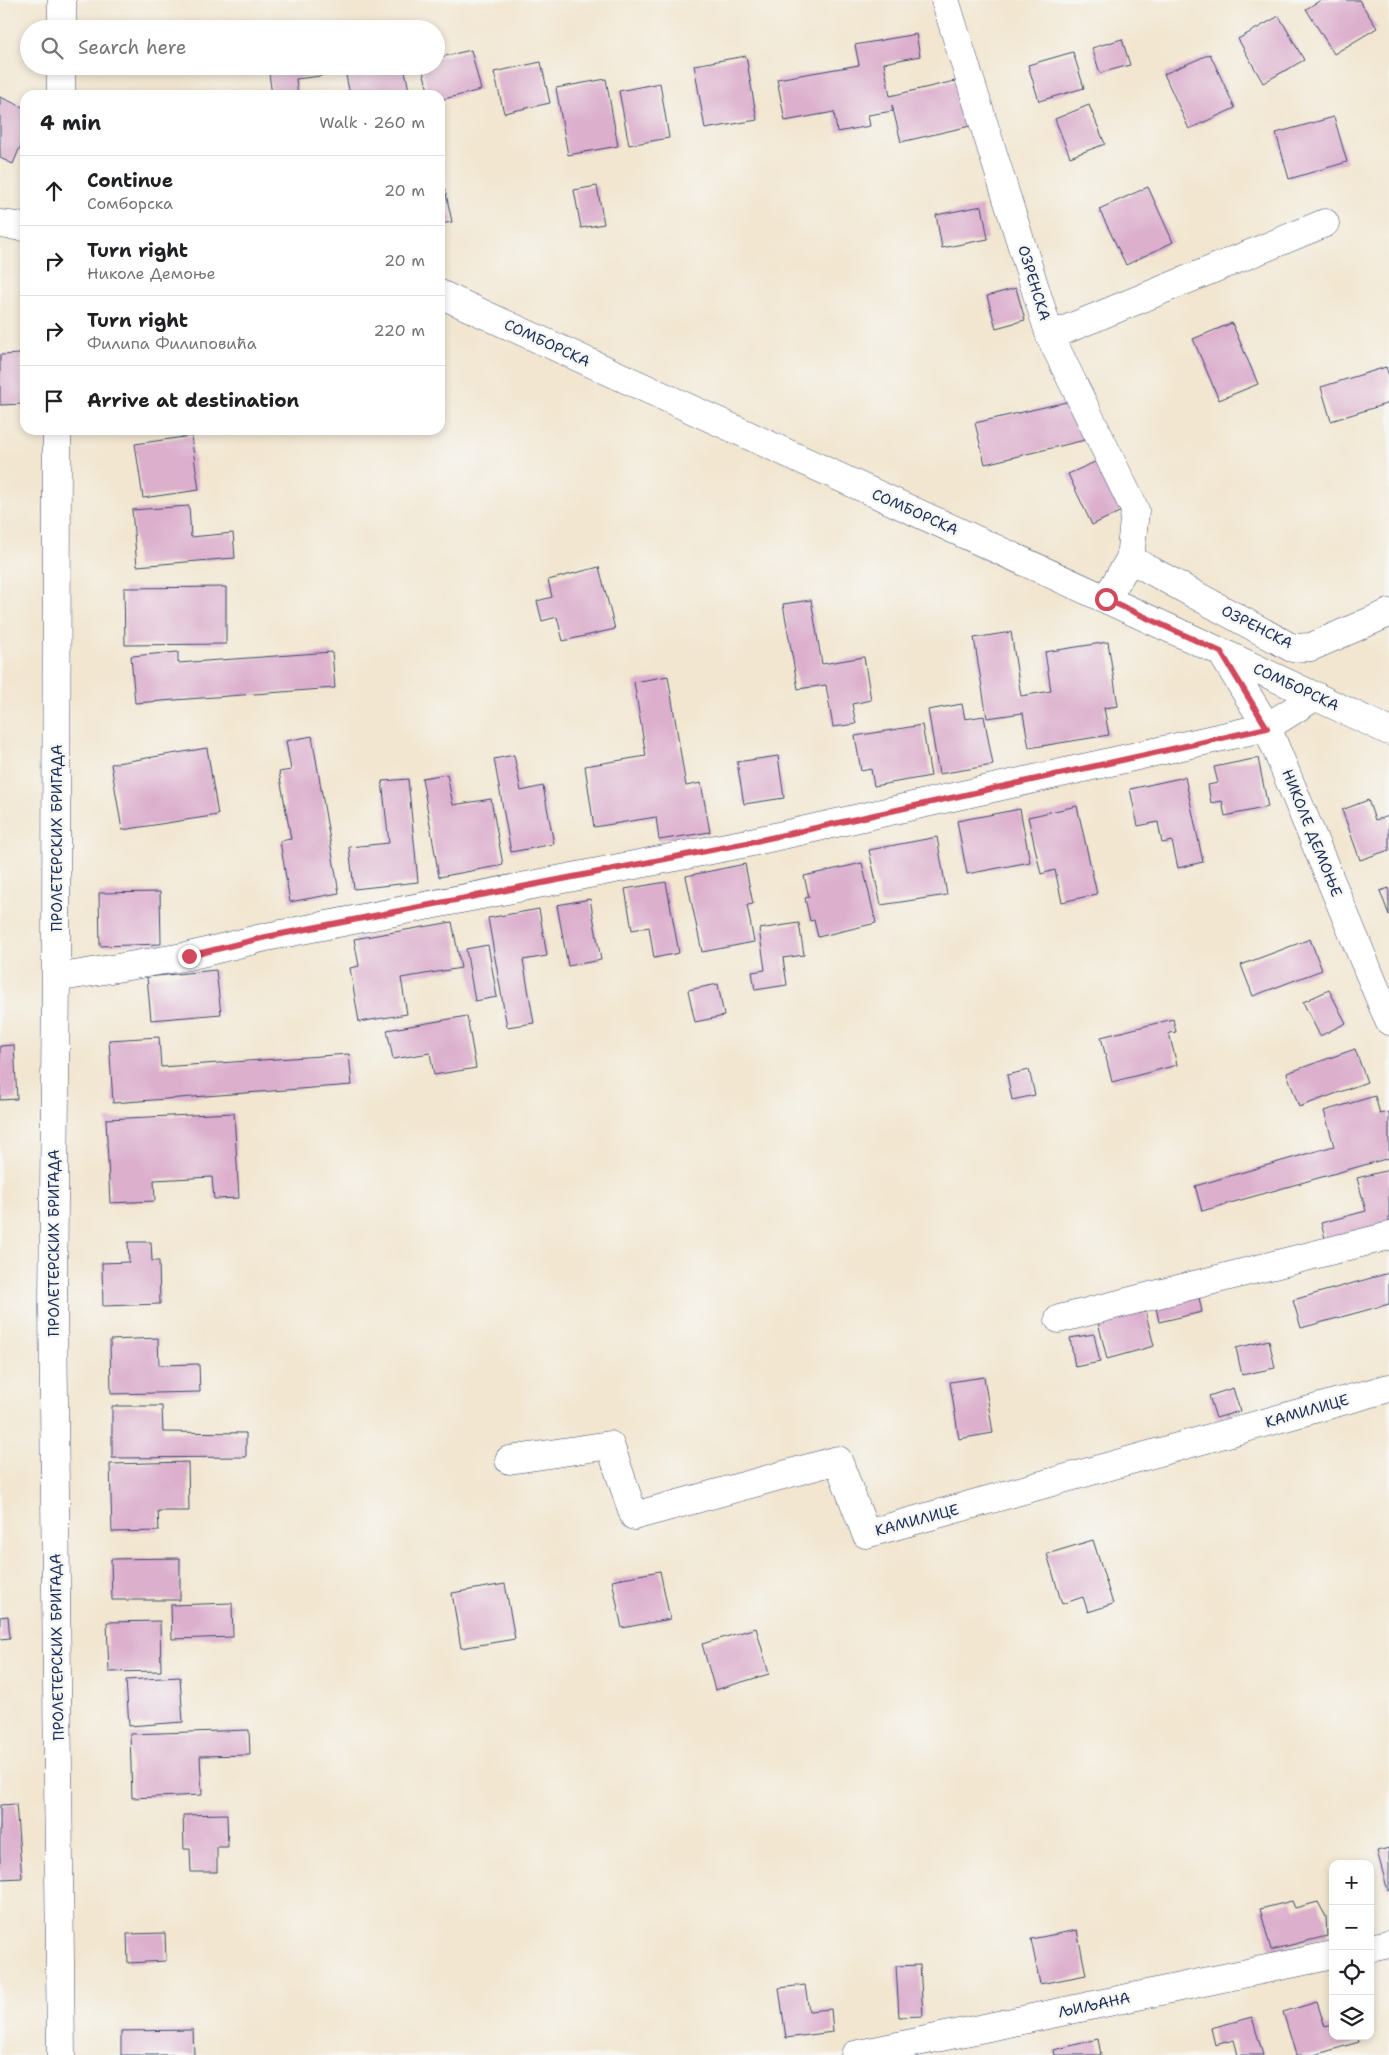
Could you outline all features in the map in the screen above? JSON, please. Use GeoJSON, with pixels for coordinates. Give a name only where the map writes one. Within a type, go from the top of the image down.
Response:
{"type":"FeatureCollection","features":[{"type":"Feature","properties":{"kind":"street"},"geometry":{"type":"LineString","coordinates":[[62,0],[62,20]]}},
{"type":"Feature","properties":{"kind":"street","name":"ОЗРЕНСКА"},"geometry":{"type":"LineString","coordinates":[[945,0],[1050,336],[1135,510],[1130,558],[1106,599]]}},
{"type":"Feature","properties":{"kind":"street"},"geometry":{"type":"LineString","coordinates":[[61,75],[61,90]]}},
{"type":"Feature","properties":{"kind":"street"},"geometry":{"type":"LineString","coordinates":[[1050,336],[1325,223]]}},
{"type":"Feature","properties":{"kind":"street"},"geometry":{"type":"LineString","coordinates":[[0,224],[20,226]]}},
{"type":"Feature","properties":{"kind":"street","name":"СОМБОРСКА"},"geometry":{"type":"LineString","coordinates":[[445,296],[1106,599],[1389,731]]}},
{"type":"Feature","properties":{"kind":"street","name":"ПРОЛЕТЕРСКИХ БРИГАДА"},"geometry":{"type":"LineString","coordinates":[[57,435],[53,1307],[60,2055]]}},
{"type":"Feature","properties":{"kind":"street","name":"ОЗРЕНСКА"},"geometry":{"type":"LineString","coordinates":[[1130,558],[1292,648],[1311,647],[1389,612]]}},
{"type":"Feature","properties":{"kind":"street","name":"НИКОЛЕ ДЕМОЊЕ"},"geometry":{"type":"LineString","coordinates":[[1221,652],[1267,728],[1389,1021]]}},
{"type":"Feature","properties":{"kind":"street"},"geometry":{"type":"LineString","coordinates":[[56,978],[189,956],[266,937],[747,843],[1267,728],[1316,696]]}},
{"type":"Feature","properties":{"kind":"street"},"geometry":{"type":"LineString","coordinates":[[1059,1319],[1389,1236]]}},
{"type":"Feature","properties":{"kind":"street","name":"КАМИЛИЦЕ"},"geometry":{"type":"LineString","coordinates":[[509,1460],[610,1445],[634,1516],[838,1460],[866,1534],[1389,1388]]}},
{"type":"Feature","properties":{"kind":"street"},"geometry":{"type":"LineString","coordinates":[[1374,1947],[1389,1944]]}},
{"type":"Feature","properties":{"kind":"street","name":"ЉИЉАНА"},"geometry":{"type":"LineString","coordinates":[[856,2055],[1329,1957]]}},
{"type":"Feature","properties":{"kind":"building"},"geometry":{"type":"Polygon","coordinates":[[[1321,0],[1359,0],[1377,28],[1334,54],[1306,9],[1321,0]]]}},
{"type":"Feature","properties":{"kind":"building"},"geometry":{"type":"Polygon","coordinates":[[[1279,16],[1304,60],[1263,83],[1238,39],[1279,16]]]}},
{"type":"Feature","properties":{"kind":"building"},"geometry":{"type":"Polygon","coordinates":[[[916,34],[920,56],[884,63],[890,96],[959,80],[970,126],[901,142],[892,105],[893,111],[868,115],[870,126],[837,132],[834,112],[785,121],[777,79],[859,65],[855,45],[916,34]]]}},
{"type":"Feature","properties":{"kind":"building"},"geometry":{"type":"Polygon","coordinates":[[[1122,39],[1130,65],[1100,73],[1092,48],[1122,39]]]}},
{"type":"Feature","properties":{"kind":"building"},"geometry":{"type":"Polygon","coordinates":[[[471,50],[481,90],[445,99],[445,90],[428,90],[424,75],[445,75],[445,56],[471,50]]]}},
{"type":"Feature","properties":{"kind":"building"},"geometry":{"type":"Polygon","coordinates":[[[1073,52],[1084,88],[1039,101],[1028,65],[1073,52]]]}},
{"type":"Feature","properties":{"kind":"building"},"geometry":{"type":"Polygon","coordinates":[[[1210,54],[1235,108],[1189,129],[1164,74],[1210,54]]]}},
{"type":"Feature","properties":{"kind":"building"},"geometry":{"type":"Polygon","coordinates":[[[746,56],[757,120],[705,129],[694,65],[746,56]]]}},
{"type":"Feature","properties":{"kind":"building"},"geometry":{"type":"Polygon","coordinates":[[[541,62],[550,103],[504,113],[494,72],[541,62]]]}},
{"type":"Feature","properties":{"kind":"building"},"geometry":{"type":"Polygon","coordinates":[[[269,75],[321,75],[296,79],[297,90],[271,90],[269,75]]]}},
{"type":"Feature","properties":{"kind":"building"},"geometry":{"type":"Polygon","coordinates":[[[346,75],[406,75],[409,90],[349,90],[346,75]]]}},
{"type":"Feature","properties":{"kind":"building"},"geometry":{"type":"Polygon","coordinates":[[[606,79],[618,146],[568,155],[556,88],[606,79]]]}},
{"type":"Feature","properties":{"kind":"building"},"geometry":{"type":"Polygon","coordinates":[[[660,83],[669,138],[629,145],[619,91],[660,83]]]}},
{"type":"Feature","properties":{"kind":"building"},"geometry":{"type":"Polygon","coordinates":[[[0,97],[20,106],[20,147],[13,164],[0,158],[0,97]]]}},
{"type":"Feature","properties":{"kind":"building"},"geometry":{"type":"Polygon","coordinates":[[[1089,105],[1105,144],[1070,157],[1055,119],[1089,105]]]}},
{"type":"Feature","properties":{"kind":"building"},"geometry":{"type":"Polygon","coordinates":[[[1334,117],[1347,162],[1289,179],[1276,133],[1334,117]]]}},
{"type":"Feature","properties":{"kind":"building"},"geometry":{"type":"Polygon","coordinates":[[[597,186],[604,224],[581,228],[574,190],[597,186]]]}},
{"type":"Feature","properties":{"kind":"building"},"geometry":{"type":"Polygon","coordinates":[[[1148,187],[1173,242],[1126,265],[1099,209],[1148,187]]]}},
{"type":"Feature","properties":{"kind":"building"},"geometry":{"type":"Polygon","coordinates":[[[445,189],[452,222],[445,223],[445,189]]]}},
{"type":"Feature","properties":{"kind":"building"},"geometry":{"type":"Polygon","coordinates":[[[982,206],[988,239],[942,248],[936,215],[982,206]]]}},
{"type":"Feature","properties":{"kind":"building"},"geometry":{"type":"Polygon","coordinates":[[[1016,288],[1025,320],[996,328],[987,296],[1016,288]]]}},
{"type":"Feature","properties":{"kind":"building"},"geometry":{"type":"Polygon","coordinates":[[[1232,323],[1258,384],[1219,400],[1193,339],[1232,323]]]}},
{"type":"Feature","properties":{"kind":"building"},"geometry":{"type":"Polygon","coordinates":[[[20,354],[20,404],[0,405],[0,355],[20,354]]]}},
{"type":"Feature","properties":{"kind":"building"},"geometry":{"type":"Polygon","coordinates":[[[1386,367],[1389,376],[1389,403],[1331,421],[1321,387],[1386,367]]]}},
{"type":"Feature","properties":{"kind":"building"},"geometry":{"type":"Polygon","coordinates":[[[1075,400],[1085,440],[985,464],[975,423],[1075,400]]]}},
{"type":"Feature","properties":{"kind":"building"},"geometry":{"type":"Polygon","coordinates":[[[191,436],[199,490],[143,498],[135,444],[191,436]]]}},
{"type":"Feature","properties":{"kind":"building"},"geometry":{"type":"Polygon","coordinates":[[[1106,457],[1130,507],[1092,525],[1068,474],[1106,457]]]}},
{"type":"Feature","properties":{"kind":"building"},"geometry":{"type":"Polygon","coordinates":[[[189,506],[191,537],[233,533],[235,558],[137,566],[132,510],[189,506]]]}},
{"type":"Feature","properties":{"kind":"building"},"geometry":{"type":"Polygon","coordinates":[[[599,567],[615,629],[563,641],[557,617],[542,621],[537,601],[552,597],[548,580],[599,567]]]}},
{"type":"Feature","properties":{"kind":"building"},"geometry":{"type":"Polygon","coordinates":[[[226,587],[226,644],[125,645],[124,588],[226,587]]]}},
{"type":"Feature","properties":{"kind":"building"},"geometry":{"type":"Polygon","coordinates":[[[811,600],[822,664],[864,657],[871,700],[852,704],[856,724],[833,727],[826,685],[798,689],[783,604],[811,600]]]}},
{"type":"Feature","properties":{"kind":"building"},"geometry":{"type":"Polygon","coordinates":[[[1011,632],[1021,696],[1051,691],[1045,652],[1108,642],[1118,706],[1104,708],[1109,735],[1029,748],[1023,713],[987,718],[974,638],[1011,632]]]}},
{"type":"Feature","properties":{"kind":"building"},"geometry":{"type":"Polygon","coordinates":[[[178,652],[178,663],[332,652],[335,688],[135,703],[131,656],[178,652]]]}},
{"type":"Feature","properties":{"kind":"building"},"geometry":{"type":"Polygon","coordinates":[[[668,676],[686,786],[701,783],[710,832],[659,840],[656,817],[594,827],[585,766],[646,756],[634,682],[668,676]]]}},
{"type":"Feature","properties":{"kind":"building"},"geometry":{"type":"Polygon","coordinates":[[[962,704],[965,719],[984,716],[993,765],[939,774],[928,710],[962,704]]]}},
{"type":"Feature","properties":{"kind":"building"},"geometry":{"type":"Polygon","coordinates":[[[922,725],[931,776],[874,786],[871,769],[861,771],[855,736],[922,725]]]}},
{"type":"Feature","properties":{"kind":"building"},"geometry":{"type":"Polygon","coordinates":[[[312,736],[339,893],[290,902],[280,841],[291,839],[279,772],[291,770],[286,741],[312,736]]]}},
{"type":"Feature","properties":{"kind":"building"},"geometry":{"type":"Polygon","coordinates":[[[207,748],[218,815],[122,830],[111,764],[207,748]]]}},
{"type":"Feature","properties":{"kind":"building"},"geometry":{"type":"Polygon","coordinates":[[[514,755],[521,791],[543,786],[554,844],[511,852],[494,759],[514,755]]]}},
{"type":"Feature","properties":{"kind":"building"},"geometry":{"type":"Polygon","coordinates":[[[778,756],[784,798],[744,804],[737,762],[778,756]]]}},
{"type":"Feature","properties":{"kind":"building"},"geometry":{"type":"Polygon","coordinates":[[[1258,758],[1268,807],[1225,816],[1222,801],[1211,803],[1208,785],[1218,783],[1214,767],[1258,758]]]}},
{"type":"Feature","properties":{"kind":"building"},"geometry":{"type":"Polygon","coordinates":[[[447,774],[453,805],[491,799],[503,865],[439,877],[422,778],[447,774]]]}},
{"type":"Feature","properties":{"kind":"building"},"geometry":{"type":"Polygon","coordinates":[[[1185,777],[1203,862],[1178,868],[1172,841],[1162,843],[1158,822],[1138,826],[1130,789],[1185,777]]]}},
{"type":"Feature","properties":{"kind":"building"},"geometry":{"type":"Polygon","coordinates":[[[408,779],[418,882],[354,889],[349,847],[389,843],[382,781],[408,779]]]}},
{"type":"Feature","properties":{"kind":"building"},"geometry":{"type":"Polygon","coordinates":[[[1368,800],[1375,820],[1389,816],[1389,850],[1360,860],[1342,810],[1368,800]]]}},
{"type":"Feature","properties":{"kind":"building"},"geometry":{"type":"Polygon","coordinates":[[[1077,806],[1097,894],[1062,902],[1055,870],[1041,874],[1028,817],[1077,806]]]}},
{"type":"Feature","properties":{"kind":"building"},"geometry":{"type":"Polygon","coordinates":[[[1020,809],[1030,862],[967,874],[957,821],[1020,809]]]}},
{"type":"Feature","properties":{"kind":"building"},"geometry":{"type":"Polygon","coordinates":[[[937,837],[947,895],[881,905],[869,850],[937,837]]]}},
{"type":"Feature","properties":{"kind":"building"},"geometry":{"type":"Polygon","coordinates":[[[862,863],[876,923],[818,937],[814,920],[810,921],[805,898],[809,897],[804,876],[862,863]]]}},
{"type":"Feature","properties":{"kind":"building"},"geometry":{"type":"Polygon","coordinates":[[[745,864],[753,904],[747,905],[754,942],[702,952],[686,876],[745,864]]]}},
{"type":"Feature","properties":{"kind":"building"},"geometry":{"type":"Polygon","coordinates":[[[666,882],[679,953],[654,958],[649,927],[632,930],[625,889],[666,882]]]}},
{"type":"Feature","properties":{"kind":"building"},"geometry":{"type":"Polygon","coordinates":[[[1389,888],[1389,915],[1380,891],[1389,888]]]}},
{"type":"Feature","properties":{"kind":"building"},"geometry":{"type":"Polygon","coordinates":[[[160,892],[161,944],[100,946],[99,893],[160,892]]]}},
{"type":"Feature","properties":{"kind":"building"},"geometry":{"type":"Polygon","coordinates":[[[590,899],[601,960],[568,966],[557,905],[590,899]]]}},
{"type":"Feature","properties":{"kind":"building"},"geometry":{"type":"Polygon","coordinates":[[[539,909],[547,956],[523,960],[534,1023],[507,1027],[488,918],[539,909]]]}},
{"type":"Feature","properties":{"kind":"building"},"geometry":{"type":"Polygon","coordinates":[[[452,922],[461,968],[401,978],[407,1014],[359,1022],[350,968],[359,966],[354,939],[452,922]]]}},
{"type":"Feature","properties":{"kind":"building"},"geometry":{"type":"Polygon","coordinates":[[[799,923],[804,955],[783,958],[787,985],[755,990],[752,972],[765,970],[759,929],[799,923]]]}},
{"type":"Feature","properties":{"kind":"building"},"geometry":{"type":"Polygon","coordinates":[[[1310,939],[1322,970],[1253,996],[1241,965],[1310,939]]]}},
{"type":"Feature","properties":{"kind":"building"},"geometry":{"type":"Polygon","coordinates":[[[488,945],[497,997],[475,1001],[466,949],[488,945]]]}},
{"type":"Feature","properties":{"kind":"building"},"geometry":{"type":"Polygon","coordinates":[[[216,970],[221,1014],[151,1020],[147,977],[216,970]]]}},
{"type":"Feature","properties":{"kind":"building"},"geometry":{"type":"Polygon","coordinates":[[[718,984],[724,1016],[695,1022],[688,990],[718,984]]]}},
{"type":"Feature","properties":{"kind":"building"},"geometry":{"type":"Polygon","coordinates":[[[1329,990],[1346,1023],[1320,1036],[1303,1002],[1329,990]]]}},
{"type":"Feature","properties":{"kind":"building"},"geometry":{"type":"Polygon","coordinates":[[[467,1016],[476,1068],[434,1075],[430,1053],[393,1059],[387,1030],[467,1016]]]}},
{"type":"Feature","properties":{"kind":"building"},"geometry":{"type":"Polygon","coordinates":[[[1173,1019],[1176,1032],[1169,1033],[1177,1065],[1112,1082],[1101,1037],[1173,1019]]]}},
{"type":"Feature","properties":{"kind":"building"},"geometry":{"type":"Polygon","coordinates":[[[159,1037],[161,1067],[349,1054],[352,1085],[113,1103],[109,1040],[159,1037]]]}},
{"type":"Feature","properties":{"kind":"building"},"geometry":{"type":"Polygon","coordinates":[[[14,1045],[17,1099],[0,1100],[0,1046],[14,1045]]]}},
{"type":"Feature","properties":{"kind":"building"},"geometry":{"type":"Polygon","coordinates":[[[1355,1049],[1367,1082],[1299,1107],[1287,1073],[1355,1049]]]}},
{"type":"Feature","properties":{"kind":"building"},"geometry":{"type":"Polygon","coordinates":[[[1029,1070],[1035,1095],[1012,1100],[1007,1075],[1029,1070]]]}},
{"type":"Feature","properties":{"kind":"building"},"geometry":{"type":"Polygon","coordinates":[[[1375,1096],[1380,1114],[1389,1112],[1389,1158],[1202,1211],[1195,1186],[1334,1146],[1324,1111],[1375,1096]]]}},
{"type":"Feature","properties":{"kind":"building"},"geometry":{"type":"Polygon","coordinates":[[[234,1113],[239,1198],[214,1199],[212,1177],[154,1180],[155,1201],[110,1203],[106,1119],[234,1113]]]}},
{"type":"Feature","properties":{"kind":"building"},"geometry":{"type":"Polygon","coordinates":[[[1389,1170],[1389,1230],[1327,1246],[1321,1223],[1366,1211],[1357,1178],[1389,1170]]]}},
{"type":"Feature","properties":{"kind":"building"},"geometry":{"type":"Polygon","coordinates":[[[128,1242],[151,1242],[152,1261],[159,1261],[160,1304],[103,1306],[102,1263],[129,1262],[128,1242]]]}},
{"type":"Feature","properties":{"kind":"building"},"geometry":{"type":"Polygon","coordinates":[[[1389,1273],[1389,1304],[1301,1328],[1293,1300],[1389,1273]]]}},
{"type":"Feature","properties":{"kind":"building"},"geometry":{"type":"Polygon","coordinates":[[[1197,1288],[1202,1312],[1159,1322],[1154,1298],[1197,1288]]]}},
{"type":"Feature","properties":{"kind":"building"},"geometry":{"type":"Polygon","coordinates":[[[1143,1302],[1154,1346],[1107,1359],[1096,1314],[1143,1302]]]}},
{"type":"Feature","properties":{"kind":"building"},"geometry":{"type":"Polygon","coordinates":[[[1094,1334],[1100,1362],[1075,1367],[1070,1338],[1094,1334]]]}},
{"type":"Feature","properties":{"kind":"building"},"geometry":{"type":"Polygon","coordinates":[[[158,1338],[159,1365],[199,1364],[200,1392],[111,1394],[110,1340],[158,1338]]]}},
{"type":"Feature","properties":{"kind":"building"},"geometry":{"type":"Polygon","coordinates":[[[1269,1340],[1275,1368],[1242,1375],[1236,1348],[1269,1340]]]}},
{"type":"Feature","properties":{"kind":"building"},"geometry":{"type":"Polygon","coordinates":[[[984,1377],[993,1433],[959,1439],[950,1382],[984,1377]]]}},
{"type":"Feature","properties":{"kind":"building"},"geometry":{"type":"Polygon","coordinates":[[[1233,1388],[1240,1411],[1216,1418],[1209,1396],[1233,1388]]]}},
{"type":"Feature","properties":{"kind":"building"},"geometry":{"type":"Polygon","coordinates":[[[112,1406],[162,1406],[163,1432],[246,1433],[246,1457],[112,1458],[112,1406]]]}},
{"type":"Feature","properties":{"kind":"building"},"geometry":{"type":"Polygon","coordinates":[[[188,1462],[189,1511],[158,1511],[159,1531],[112,1532],[110,1464],[188,1462]]]}},
{"type":"Feature","properties":{"kind":"building"},"geometry":{"type":"Polygon","coordinates":[[[1093,1540],[1113,1604],[1088,1612],[1083,1597],[1062,1604],[1047,1554],[1093,1540]]]}},
{"type":"Feature","properties":{"kind":"building"},"geometry":{"type":"Polygon","coordinates":[[[180,1558],[180,1600],[112,1600],[111,1559],[180,1558]]]}},
{"type":"Feature","properties":{"kind":"building"},"geometry":{"type":"Polygon","coordinates":[[[660,1571],[670,1619],[622,1628],[612,1580],[660,1571]]]}},
{"type":"Feature","properties":{"kind":"building"},"geometry":{"type":"Polygon","coordinates":[[[505,1584],[515,1639],[461,1648],[452,1593],[505,1584]]]}},
{"type":"Feature","properties":{"kind":"building"},"geometry":{"type":"Polygon","coordinates":[[[232,1603],[233,1637],[172,1639],[171,1605],[232,1603]]]}},
{"type":"Feature","properties":{"kind":"building"},"geometry":{"type":"Polygon","coordinates":[[[8,1616],[10,1638],[0,1639],[0,1617],[8,1616]]]}},
{"type":"Feature","properties":{"kind":"building"},"geometry":{"type":"Polygon","coordinates":[[[160,1621],[161,1671],[109,1672],[107,1622],[160,1621]]]}},
{"type":"Feature","properties":{"kind":"building"},"geometry":{"type":"Polygon","coordinates":[[[756,1628],[769,1674],[715,1690],[702,1644],[756,1628]]]}},
{"type":"Feature","properties":{"kind":"building"},"geometry":{"type":"Polygon","coordinates":[[[180,1677],[183,1722],[129,1726],[126,1680],[180,1677]]]}},
{"type":"Feature","properties":{"kind":"building"},"geometry":{"type":"Polygon","coordinates":[[[249,1730],[250,1755],[200,1756],[202,1795],[132,1798],[130,1734],[249,1730]]]}},
{"type":"Feature","properties":{"kind":"building"},"geometry":{"type":"Polygon","coordinates":[[[16,1804],[22,1878],[0,1879],[0,1805],[16,1804]]]}},
{"type":"Feature","properties":{"kind":"building"},"geometry":{"type":"Polygon","coordinates":[[[227,1814],[228,1847],[217,1847],[217,1872],[191,1872],[190,1849],[184,1849],[183,1815],[227,1814]]]}},
{"type":"Feature","properties":{"kind":"building"},"geometry":{"type":"Polygon","coordinates":[[[1389,1848],[1389,1891],[1388,1891],[1377,1851],[1389,1848]]]}},
{"type":"Feature","properties":{"kind":"building"},"geometry":{"type":"Polygon","coordinates":[[[1292,1901],[1295,1908],[1318,1902],[1326,1917],[1327,1936],[1271,1950],[1260,1909],[1292,1901]]]}},
{"type":"Feature","properties":{"kind":"building"},"geometry":{"type":"Polygon","coordinates":[[[1077,1930],[1086,1975],[1040,1984],[1031,1939],[1077,1930]]]}},
{"type":"Feature","properties":{"kind":"building"},"geometry":{"type":"Polygon","coordinates":[[[165,1933],[166,1961],[128,1963],[127,1934],[165,1933]]]}},
{"type":"Feature","properties":{"kind":"building"},"geometry":{"type":"Polygon","coordinates":[[[920,1965],[923,2016],[899,2017],[896,1966],[920,1965]]]}},
{"type":"Feature","properties":{"kind":"building"},"geometry":{"type":"Polygon","coordinates":[[[805,1985],[809,2011],[831,2009],[833,2032],[786,2038],[779,1988],[805,1985]]]}},
{"type":"Feature","properties":{"kind":"building"},"geometry":{"type":"Polygon","coordinates":[[[1317,2002],[1325,2027],[1329,2026],[1329,2040],[1358,2040],[1359,2042],[1314,2055],[1296,2055],[1283,2012],[1317,2002]]]}},
{"type":"Feature","properties":{"kind":"building"},"geometry":{"type":"Polygon","coordinates":[[[1252,2017],[1263,2055],[1238,2055],[1234,2040],[1215,2045],[1211,2028],[1252,2017]]]}},
{"type":"Feature","properties":{"kind":"building"},"geometry":{"type":"Polygon","coordinates":[[[193,2030],[194,2055],[121,2055],[121,2031],[193,2030]]]}},
{"type":"Feature","properties":{"kind":"building"},"geometry":{"type":"Polygon","coordinates":[[[1098,2039],[1101,2055],[1055,2055],[1054,2050],[1098,2039]]]}},
{"type":"Feature","properties":{"kind":"route"},"geometry":{"type":"LineString","coordinates":[[189,956],[266,937],[747,843],[1267,728],[1221,652],[1106,599]]}}]}
